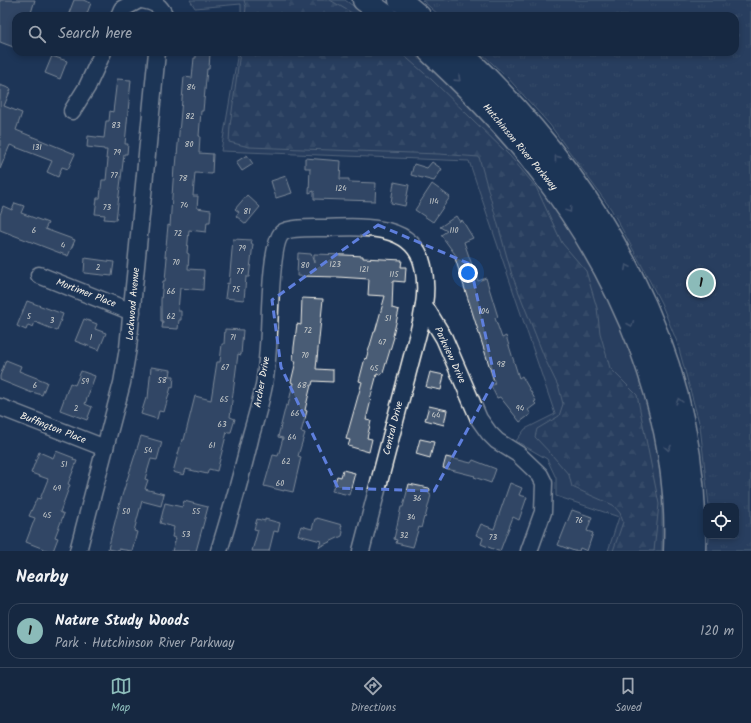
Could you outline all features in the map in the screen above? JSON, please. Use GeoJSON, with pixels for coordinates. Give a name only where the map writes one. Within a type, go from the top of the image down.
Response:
{"type":"FeatureCollection","features":[{"type":"Feature","properties":{"kind":"highway"},"geometry":{"type":"LineString","coordinates":[[364,0],[380,12]]}},
{"type":"Feature","properties":{"kind":"highway"},"geometry":{"type":"LineString","coordinates":[[400,0],[414,12]]}},
{"type":"Feature","properties":{"kind":"highway","name":"Hutchinson River Parkway"},"geometry":{"type":"LineString","coordinates":[[434,56],[487,107],[541,171],[582,229],[620,298],[634,329],[647,365],[664,429],[673,485],[676,523],[675,551]]}},
{"type":"Feature","properties":{"kind":"highway","name":"Hutchinson River Parkway"},"geometry":{"type":"LineString","coordinates":[[464,56],[513,106],[566,170],[605,228],[641,295],[664,353],[685,428],[694,494],[694,551]]}},
{"type":"Feature","properties":{"kind":"street"},"geometry":{"type":"LineString","coordinates":[[121,12],[122,9],[140,0],[151,2],[161,8],[163,12]]}},
{"type":"Feature","properties":{"kind":"street"},"geometry":{"type":"LineString","coordinates":[[72,111],[87,88],[101,56]]}},
{"type":"Feature","properties":{"kind":"street","name":"Lockwood Avenue"},"geometry":{"type":"LineString","coordinates":[[78,551],[122,382],[128,348],[157,56]]}},
{"type":"Feature","properties":{"kind":"street","name":"Archer Drive"},"geometry":{"type":"LineString","coordinates":[[219,551],[236,497],[264,386],[272,272],[277,242],[280,234],[285,231],[303,228],[353,227],[384,230],[400,235],[416,248],[422,258],[426,278],[424,305]]}},
{"type":"Feature","properties":{"kind":"street","name":"Mortimer Place"},"geometry":{"type":"LineString","coordinates":[[39,275],[132,312]]}},
{"type":"Feature","properties":{"kind":"street","name":"Central Drive"},"geometry":{"type":"LineString","coordinates":[[362,551],[424,305]]}},
{"type":"Feature","properties":{"kind":"street","name":"Parkview Drive"},"geometry":{"type":"LineString","coordinates":[[424,305],[444,338],[479,419],[497,441],[518,454],[540,475],[544,484],[543,512],[529,551]]}},
{"type":"Feature","properties":{"kind":"street","name":"Buffington Place"},"geometry":{"type":"LineString","coordinates":[[0,407],[105,448]]}},
{"type":"Feature","properties":{"kind":"highlighted area"},"geometry":{"type":"Polygon","coordinates":[[[378,225],[470,264],[495,379],[434,491],[338,488],[281,367],[272,300],[378,225]]]}},
{"type":"Feature","properties":{"kind":"green space"},"geometry":{"type":"Polygon","coordinates":[[[190,0],[345,0],[362,12],[241,12],[241,4],[195,8],[190,0]]]}},
{"type":"Feature","properties":{"kind":"green space"},"geometry":{"type":"Polygon","coordinates":[[[244,0],[330,0],[350,12],[245,12],[244,0]]]}},
{"type":"Feature","properties":{"kind":"green space"},"geometry":{"type":"Polygon","coordinates":[[[422,0],[751,0],[751,551],[708,551],[709,539],[739,539],[739,503],[709,503],[700,426],[677,342],[661,303],[611,209],[550,125],[507,77],[484,56],[739,56],[739,12],[436,12],[422,0]]]}},
{"type":"Feature","properties":{"kind":"green space"},"geometry":{"type":"Polygon","coordinates":[[[237,56],[416,56],[468,102],[514,154],[551,201],[602,284],[637,363],[655,434],[662,490],[662,551],[608,551],[619,517],[556,496],[556,478],[547,459],[516,441],[525,429],[555,414],[469,161],[221,151],[237,56]]]}},
{"type":"Feature","properties":{"kind":"green space"},"geometry":{"type":"Polygon","coordinates":[[[239,56],[405,56],[432,80],[510,156],[536,187],[562,243],[586,271],[597,308],[600,333],[610,368],[637,395],[659,504],[654,551],[613,551],[623,522],[620,513],[613,505],[572,487],[569,475],[535,437],[537,429],[559,416],[563,404],[559,388],[545,359],[512,275],[479,157],[439,154],[249,147],[229,142],[239,56]]]}},
{"type":"Feature","properties":{"kind":"building"},"geometry":{"type":"Polygon","coordinates":[[[0,0],[35,0],[31,12],[12,12],[12,46],[0,42],[0,0]]]}},
{"type":"Feature","properties":{"kind":"building"},"geometry":{"type":"Polygon","coordinates":[[[74,0],[83,0],[91,3],[88,12],[69,12],[74,0]]]}},
{"type":"Feature","properties":{"kind":"building"},"geometry":{"type":"Polygon","coordinates":[[[52,56],[67,61],[60,79],[45,73],[52,56]]]}},
{"type":"Feature","properties":{"kind":"building"},"geometry":{"type":"Polygon","coordinates":[[[196,56],[210,56],[203,111],[201,111],[199,153],[213,154],[212,174],[195,173],[193,196],[198,196],[197,208],[211,210],[210,222],[207,222],[206,232],[189,230],[187,253],[189,254],[188,269],[204,270],[203,290],[180,288],[178,311],[181,311],[181,320],[179,320],[178,329],[162,328],[163,321],[161,321],[161,300],[163,281],[165,281],[167,257],[165,257],[168,225],[170,226],[174,167],[176,167],[184,77],[192,78],[194,58],[196,58],[196,56]]]}},
{"type":"Feature","properties":{"kind":"building"},"geometry":{"type":"Polygon","coordinates":[[[117,79],[131,80],[125,144],[128,144],[127,154],[124,154],[116,220],[104,219],[105,215],[95,214],[97,198],[100,198],[102,180],[106,180],[108,159],[106,159],[107,150],[87,147],[88,136],[104,138],[106,121],[109,121],[110,111],[113,112],[117,79]]]}},
{"type":"Feature","properties":{"kind":"building"},"geometry":{"type":"Polygon","coordinates":[[[0,85],[11,89],[4,106],[22,113],[16,130],[75,154],[68,169],[62,167],[58,177],[47,172],[52,161],[10,145],[0,169],[0,85]]]}},
{"type":"Feature","properties":{"kind":"building"},"geometry":{"type":"Polygon","coordinates":[[[247,155],[253,164],[242,171],[236,162],[247,155]]]}},
{"type":"Feature","properties":{"kind":"building"},"geometry":{"type":"Polygon","coordinates":[[[305,158],[341,161],[340,179],[349,179],[349,182],[376,183],[375,201],[314,199],[314,191],[309,193],[310,168],[305,168],[305,158]]]}},
{"type":"Feature","properties":{"kind":"building"},"geometry":{"type":"Polygon","coordinates":[[[432,162],[442,169],[434,181],[411,175],[414,164],[427,168],[432,162]]]}},
{"type":"Feature","properties":{"kind":"building"},"geometry":{"type":"Polygon","coordinates":[[[286,176],[292,193],[276,198],[271,181],[286,176]]]}},
{"type":"Feature","properties":{"kind":"building"},"geometry":{"type":"Polygon","coordinates":[[[394,182],[409,185],[405,206],[391,203],[394,182]]]}},
{"type":"Feature","properties":{"kind":"building"},"geometry":{"type":"Polygon","coordinates":[[[432,184],[450,197],[433,222],[415,210],[432,184]]]}},
{"type":"Feature","properties":{"kind":"building"},"geometry":{"type":"Polygon","coordinates":[[[247,195],[260,207],[246,224],[236,216],[239,212],[235,209],[247,195]]]}},
{"type":"Feature","properties":{"kind":"building"},"geometry":{"type":"Polygon","coordinates":[[[15,203],[24,206],[21,213],[48,223],[45,229],[75,240],[68,256],[0,230],[0,215],[3,206],[12,210],[15,203]]]}},
{"type":"Feature","properties":{"kind":"building"},"geometry":{"type":"Polygon","coordinates":[[[456,216],[460,222],[462,220],[473,238],[464,242],[475,274],[478,281],[486,278],[498,317],[495,318],[502,338],[506,336],[519,378],[522,376],[536,401],[534,402],[536,404],[528,410],[531,414],[520,422],[500,397],[497,398],[491,386],[495,384],[455,258],[457,257],[441,235],[447,231],[440,227],[456,216]]]}},
{"type":"Feature","properties":{"kind":"building"},"geometry":{"type":"Polygon","coordinates":[[[233,239],[252,240],[251,244],[253,244],[249,277],[246,277],[244,300],[225,298],[227,283],[229,284],[233,239]]]}},
{"type":"Feature","properties":{"kind":"building"},"geometry":{"type":"Polygon","coordinates":[[[298,253],[311,254],[314,263],[314,254],[345,255],[363,256],[363,258],[402,260],[401,267],[406,267],[405,282],[393,281],[392,308],[399,310],[394,337],[383,373],[380,375],[377,374],[370,400],[366,420],[371,421],[367,438],[372,439],[369,452],[348,446],[350,440],[346,439],[362,382],[359,381],[365,358],[366,359],[375,332],[385,296],[368,295],[369,279],[297,276],[298,253]]]}},
{"type":"Feature","properties":{"kind":"building"},"geometry":{"type":"Polygon","coordinates":[[[85,258],[114,262],[112,276],[84,273],[85,258]]]}},
{"type":"Feature","properties":{"kind":"building"},"geometry":{"type":"Polygon","coordinates":[[[302,298],[323,299],[316,369],[333,370],[333,382],[313,381],[311,385],[305,410],[307,411],[301,432],[305,433],[298,456],[301,457],[293,492],[264,486],[273,455],[278,456],[283,438],[278,437],[286,405],[288,406],[293,383],[291,382],[296,361],[293,361],[294,347],[297,324],[301,325],[302,298]]]}},
{"type":"Feature","properties":{"kind":"building"},"geometry":{"type":"Polygon","coordinates":[[[27,301],[63,314],[57,331],[35,322],[33,327],[28,325],[26,330],[17,326],[27,301]]]}},
{"type":"Feature","properties":{"kind":"building"},"geometry":{"type":"Polygon","coordinates":[[[84,319],[97,324],[95,329],[106,333],[99,350],[75,341],[84,319]]]}},
{"type":"Feature","properties":{"kind":"building"},"geometry":{"type":"Polygon","coordinates":[[[225,329],[243,330],[241,355],[238,354],[230,417],[235,419],[231,432],[227,432],[217,471],[209,469],[207,474],[186,469],[184,475],[173,472],[182,440],[184,440],[195,396],[211,400],[217,362],[220,362],[222,344],[224,344],[225,329]]]}},
{"type":"Feature","properties":{"kind":"building"},"geometry":{"type":"Polygon","coordinates":[[[6,360],[21,366],[19,371],[47,382],[42,395],[32,393],[0,380],[6,360]]]}},
{"type":"Feature","properties":{"kind":"building"},"geometry":{"type":"Polygon","coordinates":[[[151,367],[171,370],[170,376],[174,376],[173,388],[171,387],[164,412],[159,411],[157,419],[141,414],[146,398],[148,398],[151,367]]]}},
{"type":"Feature","properties":{"kind":"building"},"geometry":{"type":"Polygon","coordinates":[[[81,371],[95,376],[85,404],[92,407],[87,420],[60,410],[70,383],[75,385],[81,371]]]}},
{"type":"Feature","properties":{"kind":"building"},"geometry":{"type":"Polygon","coordinates":[[[430,372],[444,375],[441,390],[426,387],[430,372]]]}},
{"type":"Feature","properties":{"kind":"building"},"geometry":{"type":"Polygon","coordinates":[[[429,406],[447,410],[444,425],[425,420],[429,406]]]}},
{"type":"Feature","properties":{"kind":"building"},"geometry":{"type":"Polygon","coordinates":[[[141,436],[162,442],[157,460],[151,459],[145,479],[148,480],[145,489],[164,494],[161,506],[142,501],[134,531],[137,532],[132,551],[108,549],[120,502],[141,436]]]}},
{"type":"Feature","properties":{"kind":"building"},"geometry":{"type":"Polygon","coordinates":[[[420,439],[434,442],[430,458],[416,454],[420,439]]]}},
{"type":"Feature","properties":{"kind":"building"},"geometry":{"type":"Polygon","coordinates":[[[56,451],[74,458],[73,460],[77,461],[68,484],[70,485],[60,512],[64,514],[55,537],[58,538],[53,551],[49,551],[26,542],[35,518],[29,516],[37,498],[40,499],[48,479],[31,473],[39,452],[53,458],[56,451]]]}},
{"type":"Feature","properties":{"kind":"building"},"geometry":{"type":"Polygon","coordinates":[[[446,457],[471,463],[473,460],[496,469],[491,483],[474,477],[475,476],[443,468],[446,457]]]}},
{"type":"Feature","properties":{"kind":"building"},"geometry":{"type":"Polygon","coordinates":[[[343,470],[355,473],[349,495],[332,491],[337,476],[341,477],[343,470]]]}},
{"type":"Feature","properties":{"kind":"building"},"geometry":{"type":"Polygon","coordinates":[[[510,483],[522,488],[519,495],[527,497],[519,520],[513,517],[500,551],[498,551],[481,544],[483,538],[476,535],[481,524],[494,529],[510,483]]]}},
{"type":"Feature","properties":{"kind":"building"},"geometry":{"type":"Polygon","coordinates":[[[409,484],[429,488],[429,494],[431,495],[425,518],[424,517],[421,528],[419,527],[413,547],[396,543],[397,540],[394,539],[401,507],[403,507],[409,484]]]}},
{"type":"Feature","properties":{"kind":"building"},"geometry":{"type":"Polygon","coordinates":[[[184,501],[208,507],[196,551],[172,551],[176,538],[172,537],[174,527],[160,523],[165,503],[182,507],[184,501]]]}},
{"type":"Feature","properties":{"kind":"building"},"geometry":{"type":"Polygon","coordinates":[[[572,510],[592,517],[587,531],[593,533],[587,551],[580,548],[579,551],[574,551],[558,545],[572,510]]]}},
{"type":"Feature","properties":{"kind":"building"},"geometry":{"type":"Polygon","coordinates":[[[317,518],[342,525],[342,536],[319,547],[321,541],[298,535],[301,526],[312,529],[315,519],[317,518]]]}},
{"type":"Feature","properties":{"kind":"building"},"geometry":{"type":"Polygon","coordinates":[[[257,519],[265,521],[265,519],[280,523],[278,532],[274,531],[269,551],[252,551],[258,530],[254,529],[257,519]]]}},
{"type":"Feature","properties":{"kind":"place","name":"Nature Study Woods"},"geometry":{"type":"Point","coordinates":[701,283]}}]}
